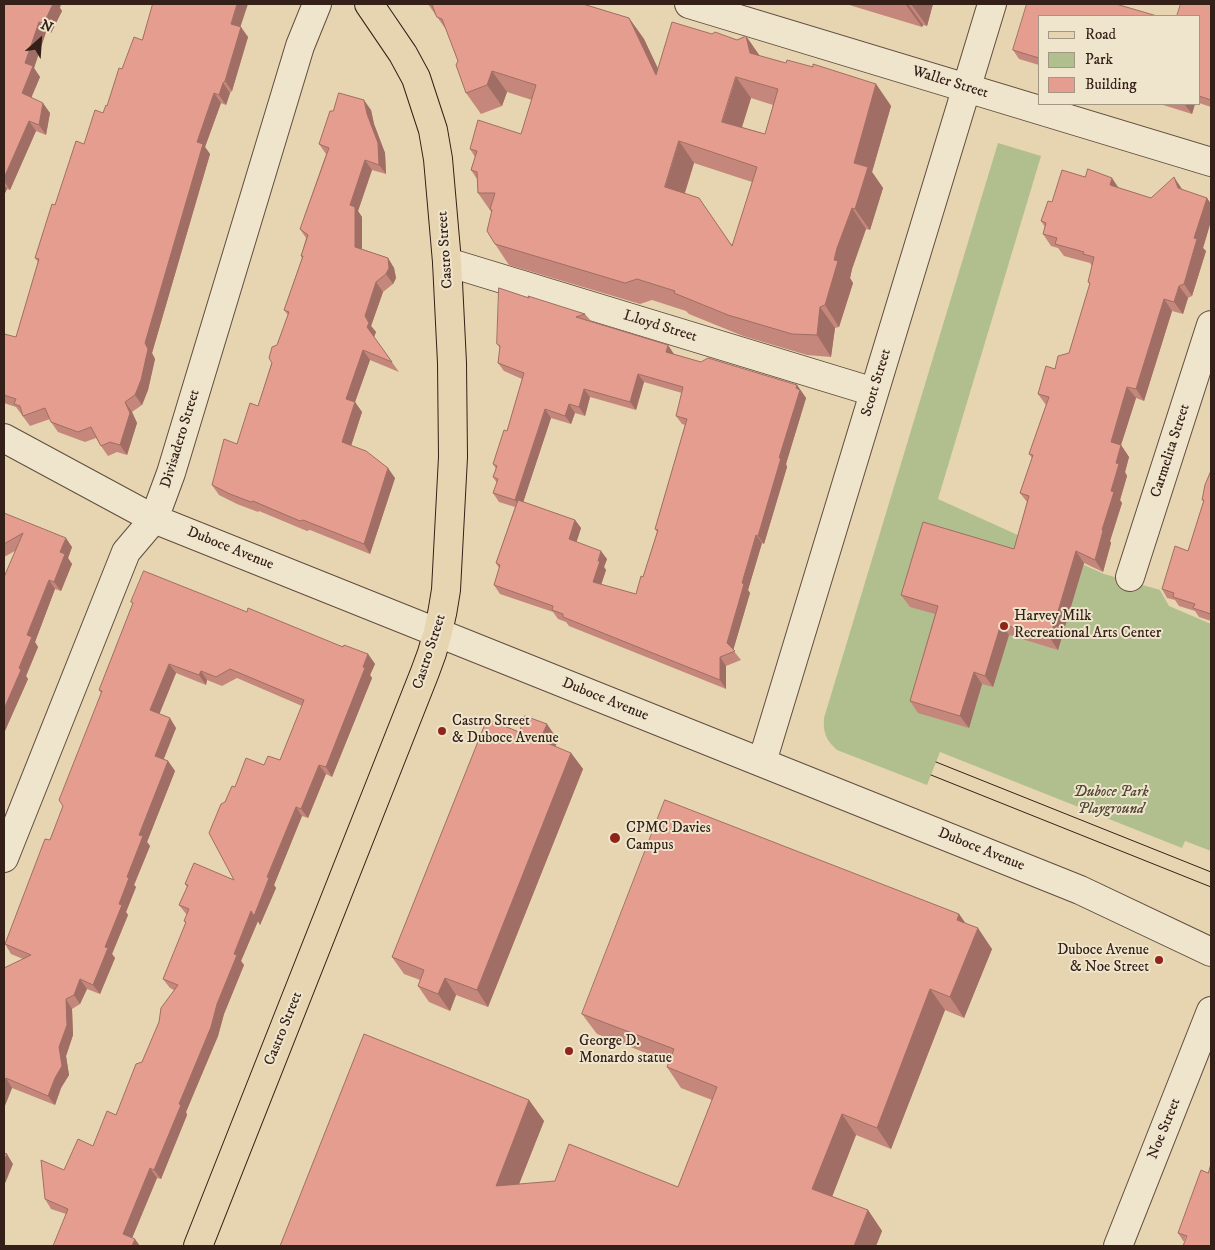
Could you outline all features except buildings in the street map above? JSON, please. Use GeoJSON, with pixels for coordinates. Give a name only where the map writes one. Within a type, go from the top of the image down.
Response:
{"type":"FeatureCollection","features":[{"type":"Feature","properties":{"kind":"main road","name":"Castro Street"},"geometry":{"type":"LineString","coordinates":[[198,1246],[420,686],[439,633],[446,590],[453,457],[452,363],[447,262],[438,159],[433,130],[416,78],[403,54],[369,4]]}},
{"type":"Feature","properties":{"kind":"street","name":"Divisadero Street"},"geometry":{"type":"LineString","coordinates":[[4,858],[126,552],[154,519],[171,473],[300,46],[317,4]]}},
{"type":"Feature","properties":{"kind":"street","name":"Waller Street"},"geometry":{"type":"LineString","coordinates":[[689,4],[1211,162]]}},
{"type":"Feature","properties":{"kind":"street","name":"Scott Street"},"geometry":{"type":"LineString","coordinates":[[762,762],[992,4]]}},
{"type":"Feature","properties":{"kind":"street","name":"Lloyd Street"},"geometry":{"type":"LineString","coordinates":[[447,262],[874,392]]}},
{"type":"Feature","properties":{"kind":"street","name":"Carmelita Street"},"geometry":{"type":"LineString","coordinates":[[1130,577],[1211,325]]}},
{"type":"Feature","properties":{"kind":"street","name":"Duboce Avenue"},"geometry":{"type":"LineString","coordinates":[[4,438],[154,519],[1080,890],[1211,952]]}},
{"type":"Feature","properties":{"kind":"street","name":"Noe Street"},"geometry":{"type":"LineString","coordinates":[[1118,1246],[1211,1011]]}},
{"type":"Feature","properties":{"kind":"green space","name":"Duboce Park Playground"},"geometry":{"type":"Polygon","coordinates":[[[998,143],[1041,156],[938,499],[1104,574],[1160,590],[1169,606],[1211,624],[1211,851],[1185,841],[1182,848],[940,752],[927,785],[837,750],[830,743],[825,732],[824,718],[998,143]]]}},
{"type":"Feature","properties":{"kind":"tram line"},"geometry":{"type":"LineString","coordinates":[[936,762],[1211,872]]}},
{"type":"Feature","properties":{"kind":"tram line"},"geometry":{"type":"LineString","coordinates":[[931,775],[1211,887]]}},
{"type":"Feature","properties":{"kind":"place","name":"Harvey Milk Recreational Arts Center"},"geometry":{"type":"Point","coordinates":[1004,626]}},
{"type":"Feature","properties":{"kind":"place","name":"Castro Street & Duboce Avenue"},"geometry":{"type":"Point","coordinates":[442,731]}},
{"type":"Feature","properties":{"kind":"place","name":"CPMC Davies Campus"},"geometry":{"type":"Point","coordinates":[615,838]}},
{"type":"Feature","properties":{"kind":"place","name":"Duboce Avenue & Noe Street"},"geometry":{"type":"Point","coordinates":[1159,960]}},
{"type":"Feature","properties":{"kind":"place","name":"George D. Monardo statue"},"geometry":{"type":"Point","coordinates":[569,1051]}}]}
